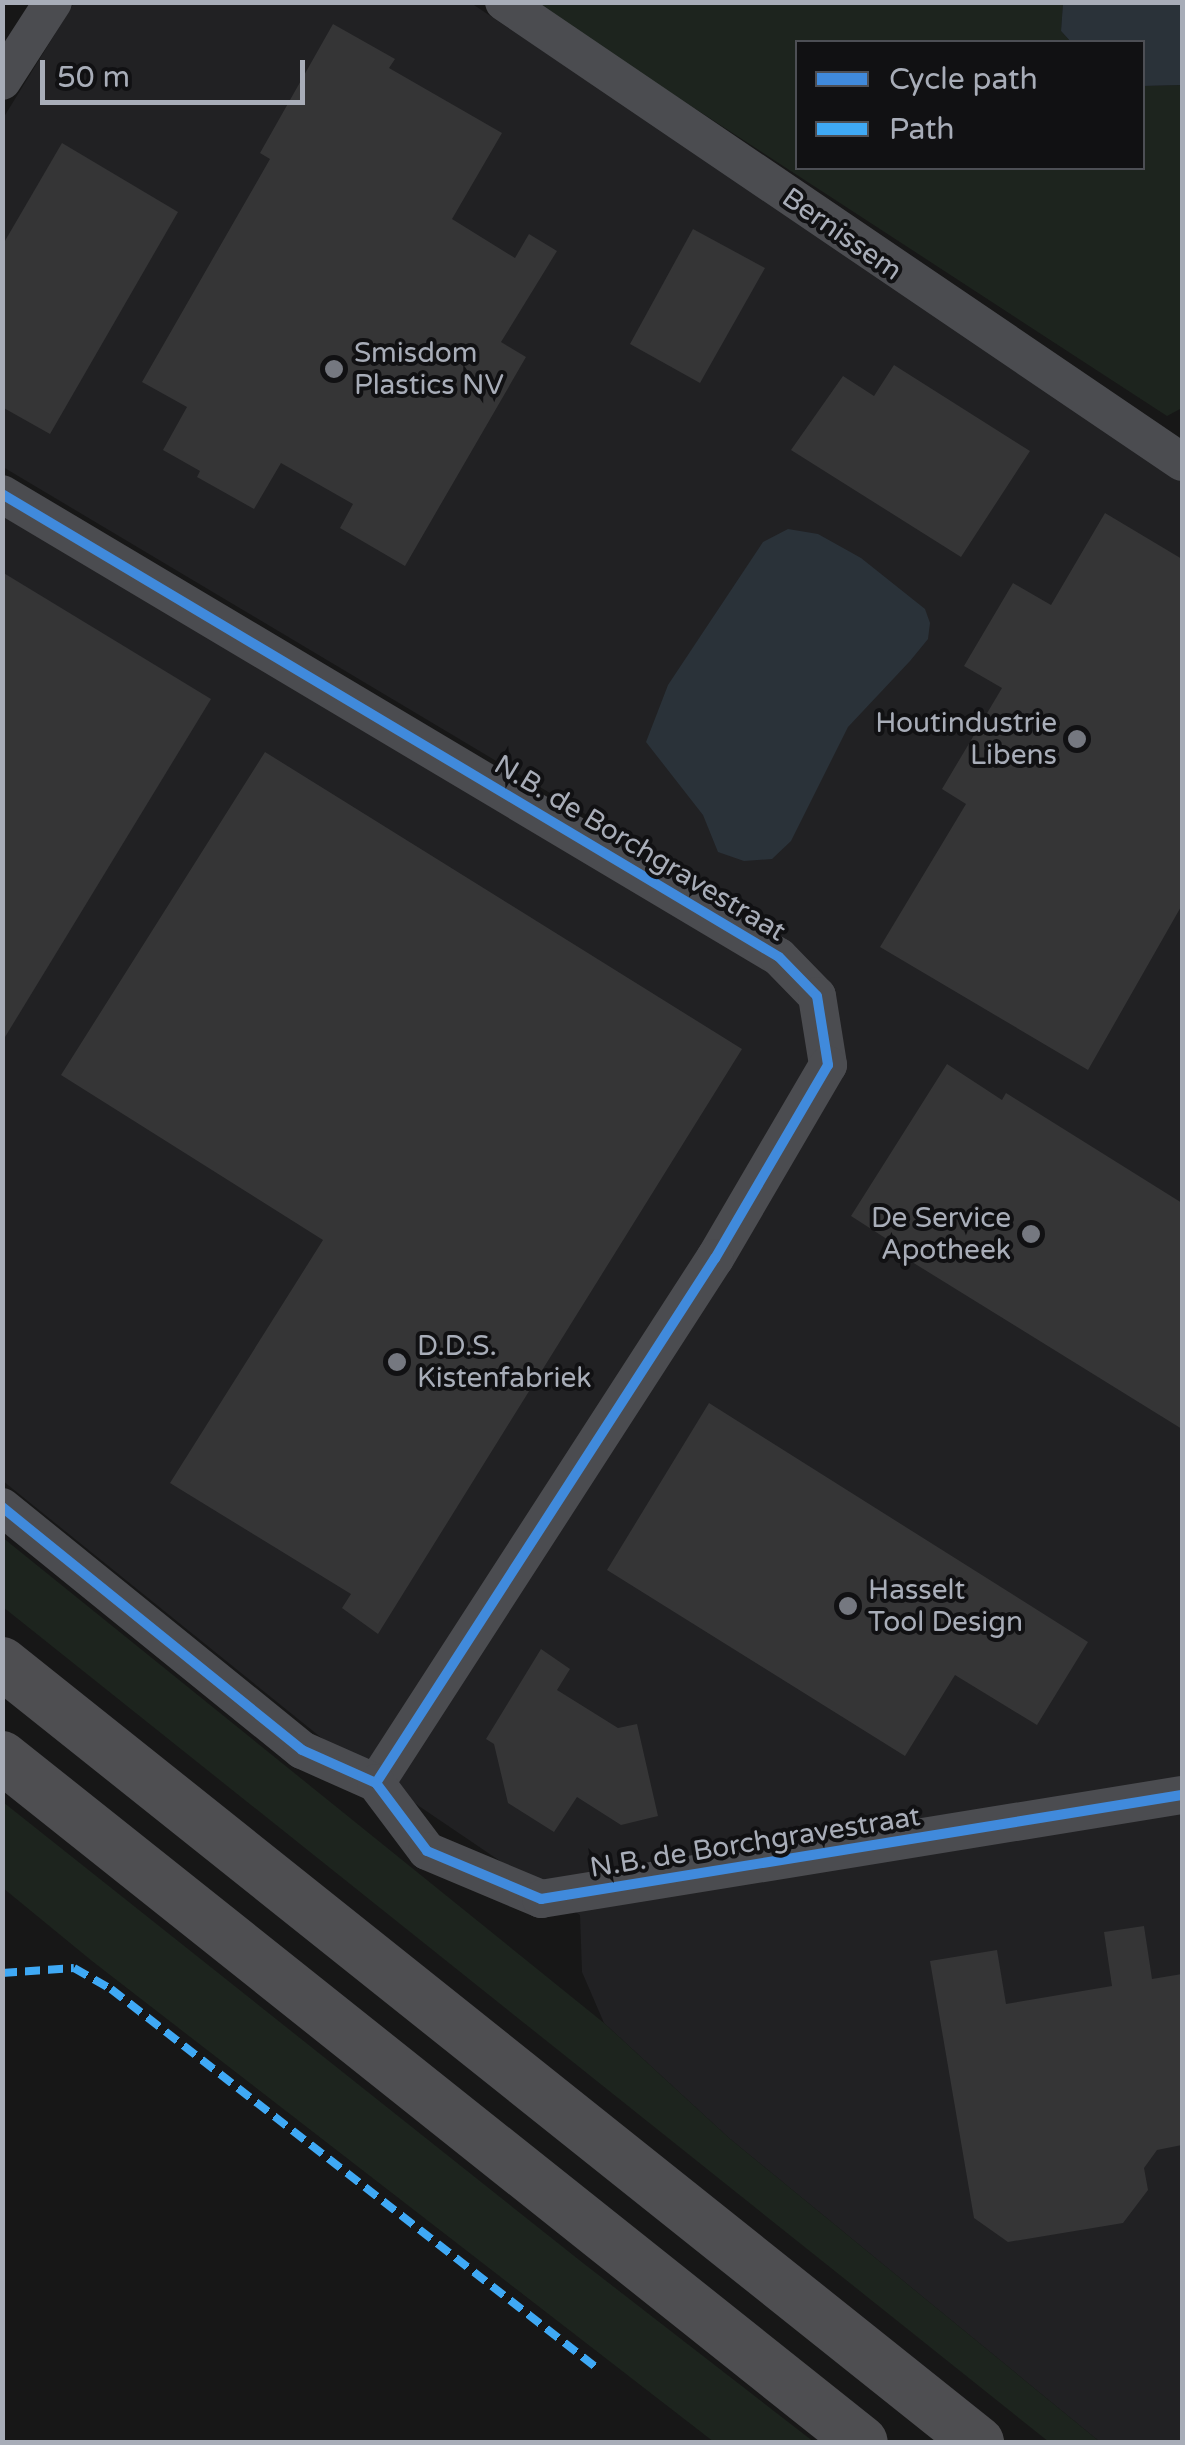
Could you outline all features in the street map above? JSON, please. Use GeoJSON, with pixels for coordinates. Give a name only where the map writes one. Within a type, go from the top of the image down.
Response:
{"type":"FeatureCollection","features":[{"type":"Feature","properties":{"kind":"highway"},"geometry":{"type":"LineString","coordinates":[[2,1663],[978,2442]]}},
{"type":"Feature","properties":{"kind":"highway"},"geometry":{"type":"LineString","coordinates":[[2,1757],[862,2442]]}},
{"type":"Feature","properties":{"kind":"street"},"geometry":{"type":"LineString","coordinates":[[2,81],[53,2]]}},
{"type":"Feature","properties":{"kind":"street","name":"Bernissem"},"geometry":{"type":"LineString","coordinates":[[504,2],[1182,462]]}},
{"type":"Feature","properties":{"kind":"street","name":"N.B. de Borchgravestraat"},"geometry":{"type":"LineString","coordinates":[[2,494],[779,956],[816,996],[828,1065],[705,1274],[376,1783]]}},
{"type":"Feature","properties":{"kind":"street","name":"N.B. de Borchgravestraat"},"geometry":{"type":"LineString","coordinates":[[2,1507],[302,1750],[376,1783],[427,1851],[542,1899],[1182,1795]]}},
{"type":"Feature","properties":{"kind":"shaded area"},"geometry":{"type":"Polygon","coordinates":[[[74,3],[471,3],[1182,477],[1182,2442],[1100,2442],[729,2138],[604,2023],[582,1972],[580,1915],[339,1752],[3,1481],[3,515],[763,920],[3,467],[2,120],[74,3]]]}},
{"type":"Feature","properties":{"kind":"shaded area"},"geometry":{"type":"Polygon","coordinates":[[[533,3],[1063,3],[1061,31],[1069,40],[795,40],[795,170],[1145,170],[1145,86],[1182,85],[1182,408],[1167,416],[533,3]]]}},
{"type":"Feature","properties":{"kind":"shaded area"},"geometry":{"type":"Polygon","coordinates":[[[1063,3],[1182,3],[1182,85],[1145,86],[1145,40],[1069,40],[1061,31],[1063,3]]]}},
{"type":"Feature","properties":{"kind":"shaded area"},"geometry":{"type":"Polygon","coordinates":[[[788,529],[818,534],[861,558],[925,609],[930,623],[928,639],[848,727],[791,841],[772,859],[744,861],[718,852],[703,815],[646,742],[668,685],[763,542],[788,529]]]}},
{"type":"Feature","properties":{"kind":"shaded area"},"geometry":{"type":"Polygon","coordinates":[[[2,1537],[604,2023],[729,2138],[1100,2442],[1049,2442],[3,1607],[2,1537]]]}},
{"type":"Feature","properties":{"kind":"shaded area"},"geometry":{"type":"Polygon","coordinates":[[[3,1802],[814,2442],[714,2442],[92,1961],[3,1888],[3,1802]]]}},
{"type":"Feature","properties":{"kind":"building","name":"Smisdom Plastics NV"},"geometry":{"type":"Polygon","coordinates":[[[333,24],[395,59],[389,68],[502,133],[452,219],[515,258],[529,234],[557,251],[501,342],[526,357],[405,566],[340,528],[353,504],[281,463],[254,509],[197,477],[200,471],[163,450],[187,407],[142,382],[270,159],[260,153],[333,24]]]}},
{"type":"Feature","properties":{"kind":"building"},"geometry":{"type":"Polygon","coordinates":[[[62,143],[178,212],[50,434],[2,407],[2,246],[62,143]]]}},
{"type":"Feature","properties":{"kind":"building"},"geometry":{"type":"Polygon","coordinates":[[[693,229],[765,268],[700,383],[630,344],[693,229]]]}},
{"type":"Feature","properties":{"kind":"building"},"geometry":{"type":"Polygon","coordinates":[[[894,365],[1030,451],[961,557],[791,450],[843,376],[874,396],[894,365]]]}},
{"type":"Feature","properties":{"kind":"building","name":"Houtindustrie Libens"},"geometry":{"type":"Polygon","coordinates":[[[1105,513],[1182,559],[1182,905],[1088,1070],[880,947],[966,804],[942,789],[1002,688],[964,666],[1013,583],[1051,605],[1105,513]]]}},
{"type":"Feature","properties":{"kind":"building"},"geometry":{"type":"Polygon","coordinates":[[[2,572],[211,699],[2,1042],[2,572]]]}},
{"type":"Feature","properties":{"kind":"building","name":"D.D.S. Kistenfabriek"},"geometry":{"type":"Polygon","coordinates":[[[265,752],[742,1049],[378,1634],[342,1608],[351,1594],[170,1483],[323,1240],[61,1075],[265,752]]]}},
{"type":"Feature","properties":{"kind":"building","name":"De Service Apotheek"},"geometry":{"type":"Polygon","coordinates":[[[947,1064],[1002,1100],[1006,1093],[1182,1203],[1182,1429],[904,1257],[907,1252],[851,1216],[947,1064]]]}},
{"type":"Feature","properties":{"kind":"building","name":"Hasselt Tool Design"},"geometry":{"type":"Polygon","coordinates":[[[709,1403],[1088,1642],[1037,1725],[955,1675],[905,1756],[607,1570],[709,1403]]]}},
{"type":"Feature","properties":{"kind":"building"},"geometry":{"type":"Polygon","coordinates":[[[541,1649],[570,1669],[557,1690],[618,1728],[637,1724],[658,1816],[621,1825],[577,1797],[554,1832],[508,1803],[494,1744],[486,1739],[541,1649]]]}},
{"type":"Feature","properties":{"kind":"building"},"geometry":{"type":"Polygon","coordinates":[[[1144,1926],[1152,1979],[1182,1974],[1182,2145],[1157,2150],[1144,2168],[1148,2190],[1123,2223],[1008,2242],[974,2218],[930,1961],[997,1950],[1006,2004],[1112,1986],[1104,1932],[1144,1926]]]}},
{"type":"Feature","properties":{"kind":"marked path"},"geometry":{"type":"LineString","coordinates":[[2,1973],[74,1968],[111,1989],[597,2368]]}},
{"type":"Feature","properties":{"kind":"cycle path"},"geometry":{"type":"LineString","coordinates":[[2,494],[779,957],[817,996],[828,1065],[715,1258],[376,1783]]}},
{"type":"Feature","properties":{"kind":"cycle path"},"geometry":{"type":"LineString","coordinates":[[2,1507],[302,1750],[376,1783],[427,1851],[541,1899],[1182,1795]]}},
{"type":"Feature","properties":{"kind":"place","name":"Smisdom Plastics NV"},"geometry":{"type":"Point","coordinates":[334,369]}},
{"type":"Feature","properties":{"kind":"place","name":"Houtindustrie Libens"},"geometry":{"type":"Point","coordinates":[1077,739]}},
{"type":"Feature","properties":{"kind":"place","name":"De Service Apotheek"},"geometry":{"type":"Point","coordinates":[1031,1234]}},
{"type":"Feature","properties":{"kind":"place","name":"D.D.S. Kistenfabriek"},"geometry":{"type":"Point","coordinates":[397,1362]}},
{"type":"Feature","properties":{"kind":"place","name":"Hasselt Tool Design"},"geometry":{"type":"Point","coordinates":[848,1606]}}]}
